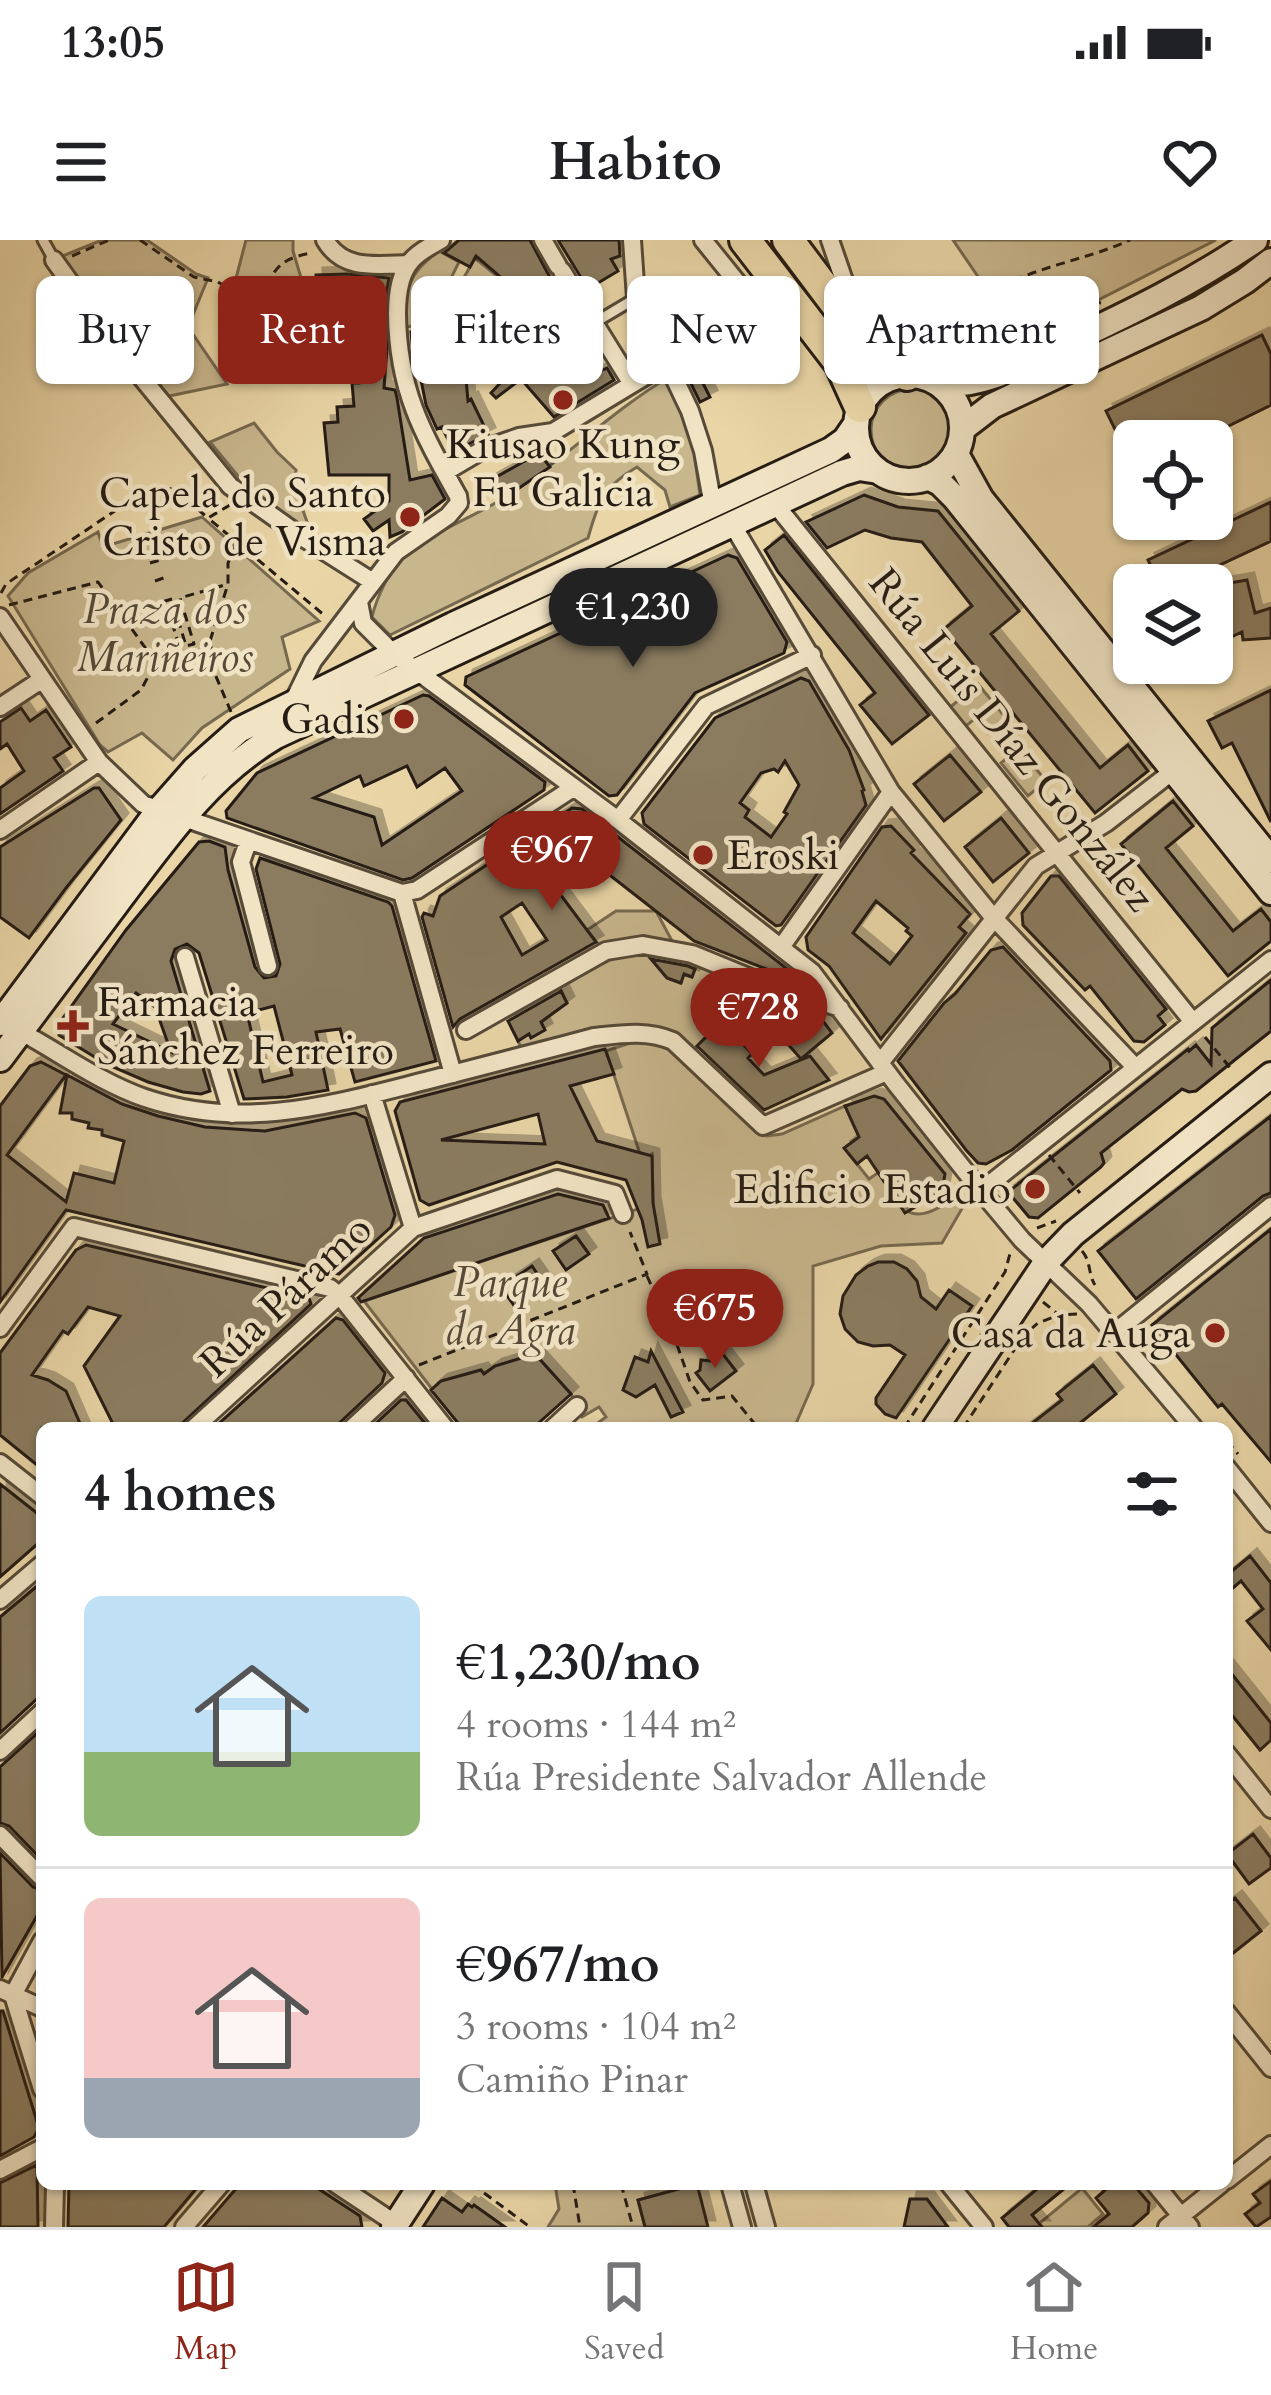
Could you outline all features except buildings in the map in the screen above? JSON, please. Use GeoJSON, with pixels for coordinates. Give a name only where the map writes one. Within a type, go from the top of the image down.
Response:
{"type":"FeatureCollection","features":[{"type":"Feature","properties":{"kind":"highway"},"geometry":{"type":"LineString","coordinates":[[746,240],[765,276]]}},
{"type":"Feature","properties":{"kind":"highway"},"geometry":{"type":"LineString","coordinates":[[788,240],[824,289]]}},
{"type":"Feature","properties":{"kind":"highway"},"geometry":{"type":"LineString","coordinates":[[800,332],[840,363],[858,416]]}},
{"type":"Feature","properties":{"kind":"main road"},"geometry":{"type":"LineString","coordinates":[[1099,327],[1183,287],[1255,240]]}},
{"type":"Feature","properties":{"kind":"main road"},"geometry":{"type":"LineString","coordinates":[[928,478],[944,468],[959,441],[992,406],[1201,308],[1271,260]]}},
{"type":"Feature","properties":{"kind":"main road"},"geometry":{"type":"LineString","coordinates":[[0,1059],[5,1024],[158,811],[218,746],[385,646],[713,506],[837,446],[866,396],[880,384]]}},
{"type":"Feature","properties":{"kind":"main road"},"geometry":{"type":"LineString","coordinates":[[940,384],[956,403],[959,441],[981,500],[1271,860]]}},
{"type":"Feature","properties":{"kind":"main road"},"geometry":{"type":"LineString","coordinates":[[858,416],[863,455],[878,471]]}},
{"type":"Feature","properties":{"kind":"main road"},"geometry":{"type":"LineString","coordinates":[[5,1024],[218,777],[246,754],[850,470],[878,471],[902,480],[928,478],[955,498],[1271,892]]}},
{"type":"Feature","properties":{"kind":"main road"},"geometry":{"type":"LineString","coordinates":[[953,1422],[1046,1261],[1073,1234],[1271,1075]]}},
{"type":"Feature","properties":{"kind":"main road"},"geometry":{"type":"LineString","coordinates":[[395,2225],[418,2190]]}},
{"type":"Feature","properties":{"kind":"street"},"geometry":{"type":"LineString","coordinates":[[327,245],[360,265],[413,253],[441,240]]}},
{"type":"Feature","properties":{"kind":"street"},"geometry":{"type":"LineString","coordinates":[[542,240],[565,276]]}},
{"type":"Feature","properties":{"kind":"street"},"geometry":{"type":"LineString","coordinates":[[632,240],[634,276]]}},
{"type":"Feature","properties":{"kind":"street"},"geometry":{"type":"LineString","coordinates":[[703,240],[740,276]]}},
{"type":"Feature","properties":{"kind":"street"},"geometry":{"type":"LineString","coordinates":[[830,240],[842,276]]}},
{"type":"Feature","properties":{"kind":"street"},"geometry":{"type":"LineString","coordinates":[[293,702],[327,641],[404,545],[456,508],[458,496],[417,419],[404,381],[397,302],[413,253]]}},
{"type":"Feature","properties":{"kind":"street"},"geometry":{"type":"LineString","coordinates":[[56,261],[115,345],[219,474],[302,537],[373,582]]}},
{"type":"Feature","properties":{"kind":"street"},"geometry":{"type":"LineString","coordinates":[[603,337],[627,376]]}},
{"type":"Feature","properties":{"kind":"street"},"geometry":{"type":"LineString","coordinates":[[445,472],[484,449],[553,432],[632,384]]}},
{"type":"Feature","properties":{"kind":"street"},"geometry":{"type":"LineString","coordinates":[[677,384],[703,452],[713,506]]}},
{"type":"Feature","properties":{"kind":"street","name":"Rúa Luis Díaz González"},"geometry":{"type":"LineString","coordinates":[[775,504],[1196,1027]]}},
{"type":"Feature","properties":{"kind":"street"},"geometry":{"type":"LineString","coordinates":[[732,524],[891,792],[993,917],[1135,1067]]}},
{"type":"Feature","properties":{"kind":"street"},"geometry":{"type":"LineString","coordinates":[[359,602],[363,623],[385,646],[812,972],[1022,1240],[1114,1333],[1189,1422]]}},
{"type":"Feature","properties":{"kind":"street"},"geometry":{"type":"LineString","coordinates":[[4,611],[41,680],[99,762],[143,804],[402,893],[417,890],[573,788]]}},
{"type":"Feature","properties":{"kind":"street"},"geometry":{"type":"LineString","coordinates":[[327,641],[360,634],[385,646]]}},
{"type":"Feature","properties":{"kind":"street"},"geometry":{"type":"LineString","coordinates":[[618,820],[706,706],[812,656]]}},
{"type":"Feature","properties":{"kind":"street"},"geometry":{"type":"LineString","coordinates":[[0,707],[41,680]]}},
{"type":"Feature","properties":{"kind":"street"},"geometry":{"type":"LineString","coordinates":[[0,830],[99,762]]}},
{"type":"Feature","properties":{"kind":"street"},"geometry":{"type":"LineString","coordinates":[[5,1024],[120,1088],[182,1108],[232,1114],[298,1112],[594,1037],[658,1035],[686,1051],[763,1126],[884,1067],[1036,866],[1106,823],[1173,771]]}},
{"type":"Feature","properties":{"kind":"street"},"geometry":{"type":"LineString","coordinates":[[782,946],[891,792]]}},
{"type":"Feature","properties":{"kind":"street"},"geometry":{"type":"LineString","coordinates":[[248,842],[241,862],[268,966]]}},
{"type":"Feature","properties":{"kind":"street"},"geometry":{"type":"LineString","coordinates":[[402,893],[453,1074]]}},
{"type":"Feature","properties":{"kind":"street"},"geometry":{"type":"LineString","coordinates":[[466,1030],[606,951],[644,945],[692,954],[841,1008]]}},
{"type":"Feature","properties":{"kind":"street"},"geometry":{"type":"LineString","coordinates":[[185,957],[232,1114]]}},
{"type":"Feature","properties":{"kind":"street"},"geometry":{"type":"LineString","coordinates":[[981,1191],[1135,1067],[1196,1027],[1271,960]]}},
{"type":"Feature","properties":{"kind":"street"},"geometry":{"type":"LineString","coordinates":[[372,1094],[413,1228]]}},
{"type":"Feature","properties":{"kind":"street","name":"Rúa Páramo"},"geometry":{"type":"LineString","coordinates":[[201,1422],[413,1228],[557,1179],[615,1194],[623,1214]]}},
{"type":"Feature","properties":{"kind":"street"},"geometry":{"type":"LineString","coordinates":[[1114,1333],[1271,1206]]}},
{"type":"Feature","properties":{"kind":"street"},"geometry":{"type":"LineString","coordinates":[[0,1328],[74,1227],[330,1288],[440,1422]]}},
{"type":"Feature","properties":{"kind":"street"},"geometry":{"type":"LineString","coordinates":[[358,1422],[406,1378]]}},
{"type":"Feature","properties":{"kind":"street"},"geometry":{"type":"LineString","coordinates":[[560,1422],[577,1406]]}},
{"type":"Feature","properties":{"kind":"street"},"geometry":{"type":"LineString","coordinates":[[0,1463],[36,1491]]}},
{"type":"Feature","properties":{"kind":"street"},"geometry":{"type":"LineString","coordinates":[[1233,1476],[1271,1523]]}},
{"type":"Feature","properties":{"kind":"street"},"geometry":{"type":"LineString","coordinates":[[0,1600],[36,1569]]}},
{"type":"Feature","properties":{"kind":"street"},"geometry":{"type":"LineString","coordinates":[[0,1751],[36,1718]]}},
{"type":"Feature","properties":{"kind":"street"},"geometry":{"type":"LineString","coordinates":[[1233,1762],[1271,1809]]}},
{"type":"Feature","properties":{"kind":"street"},"geometry":{"type":"LineString","coordinates":[[0,1835],[36,1872]]}},
{"type":"Feature","properties":{"kind":"street"},"geometry":{"type":"LineString","coordinates":[[6,1992],[36,1950]]}},
{"type":"Feature","properties":{"kind":"street"},"geometry":{"type":"LineString","coordinates":[[6,1992],[36,2005]]}},
{"type":"Feature","properties":{"kind":"street"},"geometry":{"type":"LineString","coordinates":[[6,1992],[36,2073]]}},
{"type":"Feature","properties":{"kind":"street"},"geometry":{"type":"LineString","coordinates":[[1233,2020],[1271,2068]]}},
{"type":"Feature","properties":{"kind":"street"},"geometry":{"type":"LineString","coordinates":[[1233,2175],[1271,2145]]}},
{"type":"Feature","properties":{"kind":"street"},"geometry":{"type":"LineString","coordinates":[[0,2170],[36,2150]]}},
{"type":"Feature","properties":{"kind":"street"},"geometry":{"type":"LineString","coordinates":[[54,2227],[55,2190]]}},
{"type":"Feature","properties":{"kind":"street"},"geometry":{"type":"LineString","coordinates":[[184,2227],[216,2190]]}},
{"type":"Feature","properties":{"kind":"street"},"geometry":{"type":"LineString","coordinates":[[345,2190],[395,2225]]}},
{"type":"Feature","properties":{"kind":"street"},"geometry":{"type":"LineString","coordinates":[[732,2190],[742,2227]]}},
{"type":"Feature","properties":{"kind":"street"},"geometry":{"type":"LineString","coordinates":[[756,2190],[766,2227]]}},
{"type":"Feature","properties":{"kind":"street"},"geometry":{"type":"LineString","coordinates":[[954,2190],[984,2227]]}},
{"type":"Feature","properties":{"kind":"street"},"geometry":{"type":"LineString","coordinates":[[1159,2190],[1179,2223],[1215,2190]]}},
{"type":"Feature","properties":{"kind":"lane"},"geometry":{"type":"LineString","coordinates":[[43,240],[56,261]]}},
{"type":"Feature","properties":{"kind":"path"},"geometry":{"type":"LineString","coordinates":[[56,261],[109,240]]}},
{"type":"Feature","properties":{"kind":"path"},"geometry":{"type":"LineString","coordinates":[[140,240],[194,277],[251,300],[281,263],[327,245]]}},
{"type":"Feature","properties":{"kind":"path"},"geometry":{"type":"LineString","coordinates":[[1025,276],[1130,240]]}},
{"type":"Feature","properties":{"kind":"path"},"geometry":{"type":"LineString","coordinates":[[1,593],[6,584],[143,492],[159,488],[186,491],[212,482]]}},
{"type":"Feature","properties":{"kind":"path"},"geometry":{"type":"LineString","coordinates":[[174,489],[330,621]]}},
{"type":"Feature","properties":{"kind":"path"},"geometry":{"type":"LineString","coordinates":[[208,518],[236,502]]}},
{"type":"Feature","properties":{"kind":"path"},"geometry":{"type":"LineString","coordinates":[[232,715],[215,674],[210,641],[238,543]]}},
{"type":"Feature","properties":{"kind":"path"},"geometry":{"type":"LineString","coordinates":[[150,563],[164,559]]}},
{"type":"Feature","properties":{"kind":"path"},"geometry":{"type":"LineString","coordinates":[[155,581],[169,576]]}},
{"type":"Feature","properties":{"kind":"path"},"geometry":{"type":"LineString","coordinates":[[4,611],[98,582],[155,662]]}},
{"type":"Feature","properties":{"kind":"path"},"geometry":{"type":"LineString","coordinates":[[89,728],[141,690],[160,654],[180,648],[164,599],[172,599],[186,646],[194,644],[180,598],[228,584]]}},
{"type":"Feature","properties":{"kind":"path"},"geometry":{"type":"LineString","coordinates":[[739,1018],[753,979]]}},
{"type":"Feature","properties":{"kind":"path"},"geometry":{"type":"LineString","coordinates":[[1196,1027],[1232,1070]]}},
{"type":"Feature","properties":{"kind":"path"},"geometry":{"type":"LineString","coordinates":[[1047,1154],[1080,1193]]}},
{"type":"Feature","properties":{"kind":"path"},"geometry":{"type":"LineString","coordinates":[[623,1214],[690,1382],[703,1400],[732,1396],[753,1422]]}},
{"type":"Feature","properties":{"kind":"path"},"geometry":{"type":"LineString","coordinates":[[1035,1229],[1054,1221],[1058,1224]]}},
{"type":"Feature","properties":{"kind":"path"},"geometry":{"type":"LineString","coordinates":[[908,1422],[1005,1273],[1011,1249]]}},
{"type":"Feature","properties":{"kind":"path"},"geometry":{"type":"LineString","coordinates":[[1086,1256],[1090,1278],[1098,1289]]}},
{"type":"Feature","properties":{"kind":"path"},"geometry":{"type":"LineString","coordinates":[[406,1378],[415,1366],[647,1274]]}},
{"type":"Feature","properties":{"kind":"path"},"geometry":{"type":"LineString","coordinates":[[1044,1302],[1059,1315]]}},
{"type":"Feature","properties":{"kind":"path"},"geometry":{"type":"LineString","coordinates":[[953,1422],[1037,1323],[1076,1315]]}},
{"type":"Feature","properties":{"kind":"path"},"geometry":{"type":"LineString","coordinates":[[480,2190],[530,2227]]}},
{"type":"Feature","properties":{"kind":"path"},"geometry":{"type":"LineString","coordinates":[[574,2190],[580,2227]]}},
{"type":"Feature","properties":{"kind":"path"},"geometry":{"type":"LineString","coordinates":[[623,2190],[633,2227]]}},
{"type":"Feature","properties":{"kind":"green space"},"geometry":{"type":"Polygon","coordinates":[[[102,240],[147,240],[208,278],[194,312],[194,276],[74,276],[60,257],[102,240]]]}},
{"type":"Feature","properties":{"kind":"green space"},"geometry":{"type":"Polygon","coordinates":[[[246,240],[293,240],[300,276],[237,276],[246,240]]]}},
{"type":"Feature","properties":{"kind":"green space"},"geometry":{"type":"Polygon","coordinates":[[[953,240],[1216,240],[1099,300],[1099,276],[978,276],[953,240]]]}},
{"type":"Feature","properties":{"kind":"green space"},"geometry":{"type":"Polygon","coordinates":[[[439,251],[459,262],[452,276],[415,276],[439,251]]]}},
{"type":"Feature","properties":{"kind":"green space"},"geometry":{"type":"Polygon","coordinates":[[[475,258],[497,276],[465,276],[475,258]]]}},
{"type":"Feature","properties":{"kind":"green space"},"geometry":{"type":"Polygon","coordinates":[[[410,283],[411,326],[404,327],[405,302],[410,283]]]}},
{"type":"Feature","properties":{"kind":"green space"},"geometry":{"type":"Polygon","coordinates":[[[194,336],[218,371],[218,384],[227,384],[169,396],[158,384],[194,384],[194,336]]]}},
{"type":"Feature","properties":{"kind":"green space"},"geometry":{"type":"Polygon","coordinates":[[[659,384],[672,384],[692,438],[700,495],[670,507],[665,490],[637,467],[604,496],[588,538],[390,635],[372,617],[385,582],[406,553],[525,484],[659,384]]]}},
{"type":"Feature","properties":{"kind":"green space"},"geometry":{"type":"Polygon","coordinates":[[[912,389],[941,401],[953,430],[941,459],[912,471],[883,459],[871,430],[883,401],[912,389]]]}},
{"type":"Feature","properties":{"kind":"green space"},"geometry":{"type":"Polygon","coordinates":[[[254,423],[296,470],[295,488],[311,533],[247,487],[210,442],[254,423]]]}},
{"type":"Feature","properties":{"kind":"green space","name":"Praza dos Mariñeiros"},"geometry":{"type":"Polygon","coordinates":[[[202,517],[319,621],[282,637],[290,669],[202,728],[173,760],[142,733],[108,752],[8,596],[28,573],[98,532],[103,547],[202,517]]]}},
{"type":"Feature","properties":{"kind":"green space"},"geometry":{"type":"Polygon","coordinates":[[[978,684],[1006,718],[988,733],[976,718],[963,728],[948,709],[978,684]]]}},
{"type":"Feature","properties":{"kind":"green space"},"geometry":{"type":"Polygon","coordinates":[[[1019,748],[1046,781],[1028,796],[1001,763],[1019,748]]]}},
{"type":"Feature","properties":{"kind":"green space"},"geometry":{"type":"Polygon","coordinates":[[[616,911],[656,911],[672,941],[599,945],[587,930],[616,911]]]}},
{"type":"Feature","properties":{"kind":"green space"},"geometry":{"type":"Polygon","coordinates":[[[645,952],[667,978],[680,983],[684,974],[692,977],[697,964],[720,972],[709,1009],[728,1015],[695,1049],[664,1032],[522,1049],[518,1041],[528,1032],[531,1037],[544,1030],[541,1022],[567,1003],[558,984],[621,955],[645,952]]]}},
{"type":"Feature","properties":{"kind":"green space","name":"Parque da Agra"},"geometry":{"type":"Polygon","coordinates":[[[636,1041],[661,1044],[704,1076],[767,1136],[845,1106],[859,1137],[845,1149],[869,1179],[879,1172],[908,1212],[926,1213],[967,1200],[942,1243],[881,1246],[813,1266],[813,1384],[797,1422],[599,1422],[606,1417],[599,1407],[582,1417],[571,1394],[535,1354],[483,1374],[480,1370],[441,1381],[432,1389],[364,1301],[653,1204],[652,1154],[640,1154],[606,1051],[636,1041]]]}},
{"type":"Feature","properties":{"kind":"green space"},"geometry":{"type":"Polygon","coordinates":[[[556,2190],[674,2190],[638,2200],[645,2227],[548,2227],[559,2209],[556,2190]]]}},
{"type":"Feature","properties":{"kind":"green space"},"geometry":{"type":"Polygon","coordinates":[[[1080,2190],[1103,2214],[1088,2227],[1035,2227],[1080,2190]]]}},
{"type":"Feature","properties":{"kind":"place","name":"Kiusao Kung Fu Galicia"},"geometry":{"type":"Point","coordinates":[563,400]}},
{"type":"Feature","properties":{"kind":"place","name":"Capela do Santo Cristo de Visma"},"geometry":{"type":"Point","coordinates":[410,517]}},
{"type":"Feature","properties":{"kind":"place","name":"Gadis"},"geometry":{"type":"Point","coordinates":[404,719]}},
{"type":"Feature","properties":{"kind":"place","name":"Eroski"},"geometry":{"type":"Point","coordinates":[703,855]}},
{"type":"Feature","properties":{"kind":"place","name":"Farmacia Sánchez Ferreiro"},"geometry":{"type":"Point","coordinates":[73,1026]}},
{"type":"Feature","properties":{"kind":"place","name":"Edificio Estadio"},"geometry":{"type":"Point","coordinates":[1035,1189]}},
{"type":"Feature","properties":{"kind":"place","name":"Casa da Auga"},"geometry":{"type":"Point","coordinates":[1215,1333]}}]}
